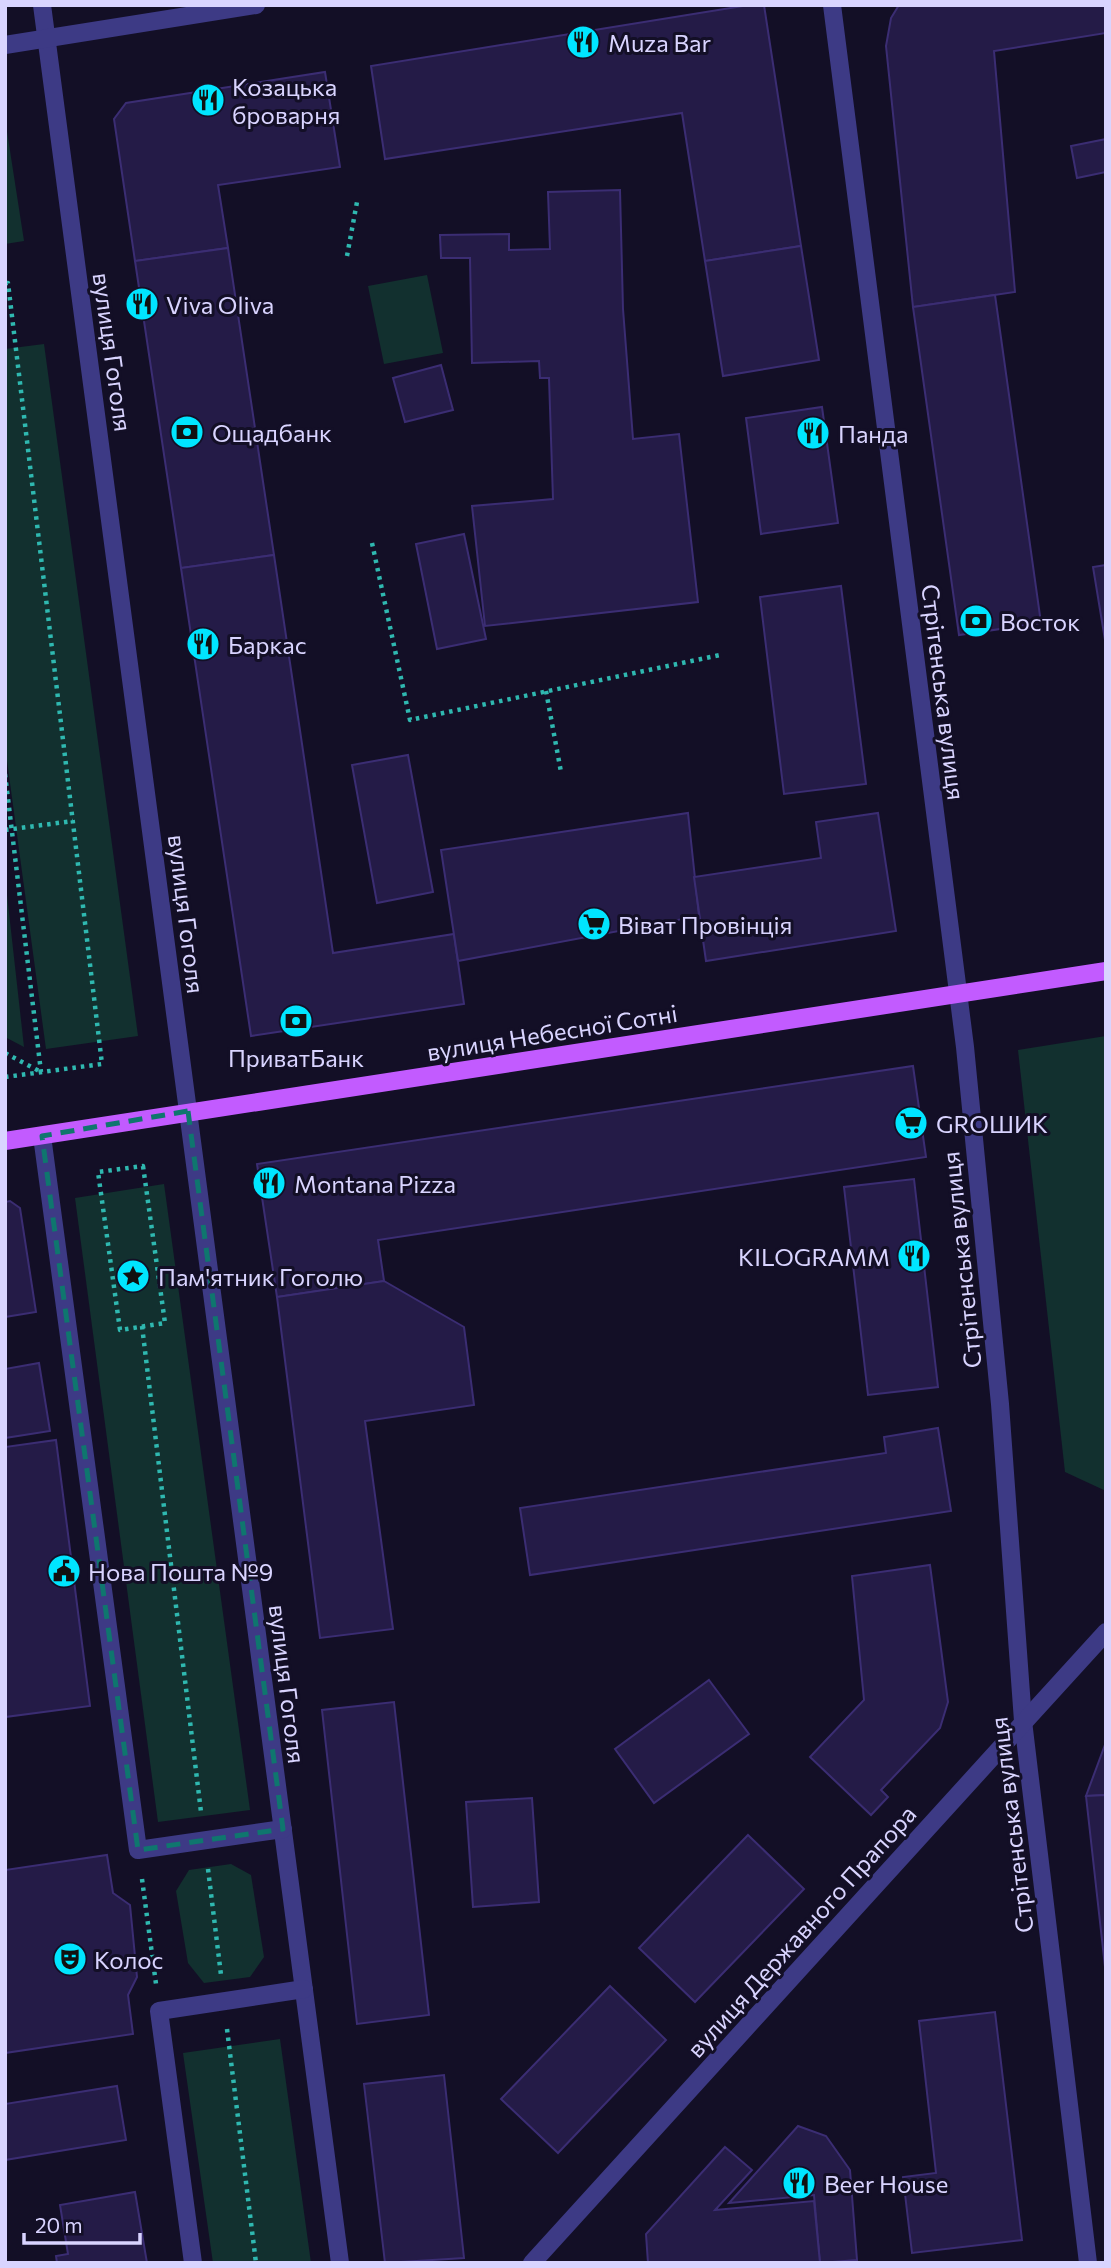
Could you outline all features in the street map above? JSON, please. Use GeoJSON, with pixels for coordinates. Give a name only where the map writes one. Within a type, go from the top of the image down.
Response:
{"type":"FeatureCollection","features":[{"type":"Feature","properties":{"kind":"main road","name":"вулиця Небесної Сотні"},"geometry":{"type":"LineString","coordinates":[[5,1141],[1106,971]]}},
{"type":"Feature","properties":{"kind":"street","name":"вулиця Гоголя"},"geometry":{"type":"LineString","coordinates":[[42,5],[340,2263]]}},
{"type":"Feature","properties":{"kind":"street"},"geometry":{"type":"LineString","coordinates":[[5,45],[256,5]]}},
{"type":"Feature","properties":{"kind":"street","name":"Стрітенська вулиця"},"geometry":{"type":"LineString","coordinates":[[832,5],[965,1047],[1015,1572],[1023,1721],[1088,2263]]}},
{"type":"Feature","properties":{"kind":"street"},"geometry":{"type":"LineString","coordinates":[[42,1136],[138,1850],[283,1829]]}},
{"type":"Feature","properties":{"kind":"street","name":"вулиця Державного Прапора"},"geometry":{"type":"LineString","coordinates":[[532,2263],[1106,1632]]}},
{"type":"Feature","properties":{"kind":"street"},"geometry":{"type":"LineString","coordinates":[[193,2263],[159,2011],[304,1989]]}},
{"type":"Feature","properties":{"kind":"path"},"geometry":{"type":"LineString","coordinates":[[347,256],[357,202]]}},
{"type":"Feature","properties":{"kind":"path"},"geometry":{"type":"LineString","coordinates":[[5,283],[8,283],[102,1064],[5,1077]]}},
{"type":"Feature","properties":{"kind":"path"},"geometry":{"type":"LineString","coordinates":[[372,543],[410,720],[720,655]]}},
{"type":"Feature","properties":{"kind":"path"},"geometry":{"type":"LineString","coordinates":[[546,691],[561,772]]}},
{"type":"Feature","properties":{"kind":"path"},"geometry":{"type":"LineString","coordinates":[[5,774],[41,1072]]}},
{"type":"Feature","properties":{"kind":"path"},"geometry":{"type":"LineString","coordinates":[[5,830],[73,821]]}},
{"type":"Feature","properties":{"kind":"path"},"geometry":{"type":"LineString","coordinates":[[5,836],[12,829]]}},
{"type":"Feature","properties":{"kind":"path"},"geometry":{"type":"LineString","coordinates":[[5,1053],[41,1072]]}},
{"type":"Feature","properties":{"kind":"path"},"geometry":{"type":"LineString","coordinates":[[143,1166],[165,1323],[142,1326],[120,1330],[98,1172],[143,1166]]}},
{"type":"Feature","properties":{"kind":"path"},"geometry":{"type":"LineString","coordinates":[[142,1326],[256,2263]]}},
{"type":"Feature","properties":{"kind":"path"},"geometry":{"type":"LineString","coordinates":[[138,1850],[159,2011]]}},
{"type":"Feature","properties":{"kind":"highlighted area"},"geometry":{"type":"Polygon","coordinates":[[[188,1111],[283,1829],[138,1850],[42,1136],[188,1111]]]}},
{"type":"Feature","properties":{"kind":"green space"},"geometry":{"type":"Polygon","coordinates":[[[5,126],[24,241],[5,244],[5,126]]]}},
{"type":"Feature","properties":{"kind":"green space"},"geometry":{"type":"Polygon","coordinates":[[[427,275],[443,353],[384,364],[368,286],[427,275]]]}},
{"type":"Feature","properties":{"kind":"green space"},"geometry":{"type":"Polygon","coordinates":[[[44,344],[138,1036],[46,1049],[5,746],[5,349],[44,344]]]}},
{"type":"Feature","properties":{"kind":"green space"},"geometry":{"type":"Polygon","coordinates":[[[5,877],[24,1047],[5,1037],[5,877]]]}},
{"type":"Feature","properties":{"kind":"green space"},"geometry":{"type":"Polygon","coordinates":[[[1106,1036],[1106,1491],[1065,1472],[1018,1050],[1106,1036]]]}},
{"type":"Feature","properties":{"kind":"green space"},"geometry":{"type":"Polygon","coordinates":[[[164,1184],[250,1810],[158,1822],[75,1198],[164,1184]]]}},
{"type":"Feature","properties":{"kind":"green space"},"geometry":{"type":"Polygon","coordinates":[[[231,1864],[251,1875],[264,1957],[250,1977],[204,1983],[188,1963],[176,1891],[189,1870],[231,1864]]]}},
{"type":"Feature","properties":{"kind":"green space"},"geometry":{"type":"Polygon","coordinates":[[[280,2039],[311,2263],[213,2263],[183,2053],[280,2039]]]}},
{"type":"Feature","properties":{"kind":"building"},"geometry":{"type":"Polygon","coordinates":[[[749,5],[764,5],[801,246],[705,261],[682,113],[385,159],[371,66],[749,5]]]}},
{"type":"Feature","properties":{"kind":"building"},"geometry":{"type":"Polygon","coordinates":[[[899,5],[1106,5],[1106,33],[994,51],[1015,292],[913,307],[886,46],[891,18],[899,5]]]}},
{"type":"Feature","properties":{"kind":"building"},"geometry":{"type":"Polygon","coordinates":[[[325,72],[340,167],[218,185],[228,248],[135,261],[114,119],[126,103],[325,72]]]}},
{"type":"Feature","properties":{"kind":"building"},"geometry":{"type":"Polygon","coordinates":[[[1106,139],[1106,172],[1077,178],[1071,146],[1106,139]]]}},
{"type":"Feature","properties":{"kind":"building"},"geometry":{"type":"Polygon","coordinates":[[[620,190],[623,309],[633,439],[679,434],[698,602],[485,626],[472,506],[553,499],[549,378],[540,378],[539,361],[472,363],[470,258],[441,258],[440,235],[509,234],[509,250],[550,249],[548,192],[620,190]]]}},
{"type":"Feature","properties":{"kind":"building"},"geometry":{"type":"Polygon","coordinates":[[[801,246],[819,360],[723,376],[705,261],[801,246]]]}},
{"type":"Feature","properties":{"kind":"building"},"geometry":{"type":"Polygon","coordinates":[[[228,248],[274,555],[181,568],[135,261],[228,248]]]}},
{"type":"Feature","properties":{"kind":"building"},"geometry":{"type":"Polygon","coordinates":[[[995,295],[1041,623],[959,635],[913,307],[995,295]]]}},
{"type":"Feature","properties":{"kind":"building"},"geometry":{"type":"Polygon","coordinates":[[[441,365],[453,410],[405,422],[393,378],[441,365]]]}},
{"type":"Feature","properties":{"kind":"building"},"geometry":{"type":"Polygon","coordinates":[[[822,407],[838,523],[761,534],[746,418],[822,407]]]}},
{"type":"Feature","properties":{"kind":"building"},"geometry":{"type":"Polygon","coordinates":[[[464,534],[486,639],[437,649],[416,544],[464,534]]]}},
{"type":"Feature","properties":{"kind":"building"},"geometry":{"type":"Polygon","coordinates":[[[274,555],[333,953],[454,934],[464,1004],[251,1036],[181,568],[274,555]]]}},
{"type":"Feature","properties":{"kind":"building"},"geometry":{"type":"Polygon","coordinates":[[[1106,565],[1106,646],[1093,567],[1106,565]]]}},
{"type":"Feature","properties":{"kind":"building"},"geometry":{"type":"Polygon","coordinates":[[[841,586],[866,784],[784,794],[760,597],[841,586]]]}},
{"type":"Feature","properties":{"kind":"building"},"geometry":{"type":"Polygon","coordinates":[[[408,755],[433,892],[377,903],[352,765],[408,755]]]}},
{"type":"Feature","properties":{"kind":"building"},"geometry":{"type":"Polygon","coordinates":[[[688,813],[699,916],[458,961],[441,850],[688,813]]]}},
{"type":"Feature","properties":{"kind":"building"},"geometry":{"type":"Polygon","coordinates":[[[878,813],[896,931],[706,961],[694,877],[821,858],[816,822],[878,813]]]}},
{"type":"Feature","properties":{"kind":"building"},"geometry":{"type":"Polygon","coordinates":[[[913,1066],[926,1157],[378,1240],[384,1281],[277,1297],[257,1164],[913,1066]]]}},
{"type":"Feature","properties":{"kind":"building"},"geometry":{"type":"Polygon","coordinates":[[[914,1179],[938,1387],[868,1395],[844,1187],[914,1179]]]}},
{"type":"Feature","properties":{"kind":"building"},"geometry":{"type":"Polygon","coordinates":[[[10,1201],[20,1208],[36,1312],[5,1317],[5,1202],[10,1201]]]}},
{"type":"Feature","properties":{"kind":"building"},"geometry":{"type":"Polygon","coordinates":[[[384,1281],[464,1327],[474,1405],[365,1421],[393,1629],[320,1638],[277,1297],[384,1281]]]}},
{"type":"Feature","properties":{"kind":"building"},"geometry":{"type":"Polygon","coordinates":[[[39,1363],[50,1431],[5,1438],[5,1369],[39,1363]]]}},
{"type":"Feature","properties":{"kind":"building"},"geometry":{"type":"Polygon","coordinates":[[[938,1428],[951,1511],[530,1575],[520,1508],[886,1453],[884,1437],[938,1428]]]}},
{"type":"Feature","properties":{"kind":"building"},"geometry":{"type":"Polygon","coordinates":[[[56,1440],[90,1706],[5,1717],[5,1447],[56,1440]]]}},
{"type":"Feature","properties":{"kind":"building"},"geometry":{"type":"Polygon","coordinates":[[[930,1565],[948,1702],[940,1728],[881,1790],[888,1797],[871,1815],[810,1757],[864,1700],[852,1576],[930,1565]]]}},
{"type":"Feature","properties":{"kind":"building"},"geometry":{"type":"Polygon","coordinates":[[[709,1680],[749,1734],[654,1803],[615,1749],[709,1680]]]}},
{"type":"Feature","properties":{"kind":"building"},"geometry":{"type":"Polygon","coordinates":[[[394,1702],[429,2015],[357,2024],[322,1710],[394,1702]]]}},
{"type":"Feature","properties":{"kind":"building"},"geometry":{"type":"Polygon","coordinates":[[[1106,1742],[1106,1795],[1086,1796],[1106,1742]]]}},
{"type":"Feature","properties":{"kind":"building"},"geometry":{"type":"Polygon","coordinates":[[[1106,1795],[1106,1976],[1086,1796],[1106,1795]]]}},
{"type":"Feature","properties":{"kind":"building"},"geometry":{"type":"Polygon","coordinates":[[[532,1798],[539,1902],[473,1907],[466,1802],[532,1798]]]}},
{"type":"Feature","properties":{"kind":"building"},"geometry":{"type":"Polygon","coordinates":[[[748,1835],[804,1889],[695,2002],[639,1948],[748,1835]]]}},
{"type":"Feature","properties":{"kind":"building","name":"Колос"},"geometry":{"type":"Polygon","coordinates":[[[107,1855],[113,1893],[130,1905],[137,1977],[128,1995],[133,2034],[5,2053],[5,1870],[107,1855]]]}},
{"type":"Feature","properties":{"kind":"building"},"geometry":{"type":"Polygon","coordinates":[[[610,1986],[666,2040],[558,2153],[501,2099],[610,1986]]]}},
{"type":"Feature","properties":{"kind":"building"},"geometry":{"type":"Polygon","coordinates":[[[995,2012],[1022,2240],[912,2253],[903,2177],[936,2173],[919,2021],[995,2012]]]}},
{"type":"Feature","properties":{"kind":"building"},"geometry":{"type":"Polygon","coordinates":[[[444,2075],[464,2258],[385,2263],[364,2084],[444,2075]]]}},
{"type":"Feature","properties":{"kind":"building"},"geometry":{"type":"Polygon","coordinates":[[[117,2086],[126,2140],[5,2160],[5,2104],[117,2086]]]}},
{"type":"Feature","properties":{"kind":"building","name":"Beer House"},"geometry":{"type":"Polygon","coordinates":[[[798,2126],[826,2136],[850,2170],[857,2260],[820,2263],[814,2195],[729,2203],[798,2126]]]}},
{"type":"Feature","properties":{"kind":"building"},"geometry":{"type":"Polygon","coordinates":[[[725,2147],[752,2170],[715,2210],[814,2201],[820,2263],[648,2263],[646,2234],[725,2147]]]}},
{"type":"Feature","properties":{"kind":"building"},"geometry":{"type":"Polygon","coordinates":[[[135,2192],[147,2263],[57,2263],[56,2256],[68,2254],[60,2205],[135,2192]]]}},
{"type":"Feature","properties":{"kind":"place","name":"Muza Bar"},"geometry":{"type":"Point","coordinates":[583,42]}},
{"type":"Feature","properties":{"kind":"place","name":"Козацька броварня"},"geometry":{"type":"Point","coordinates":[208,100]}},
{"type":"Feature","properties":{"kind":"place","name":"Viva Oliva"},"geometry":{"type":"Point","coordinates":[142,304]}},
{"type":"Feature","properties":{"kind":"place","name":"Ощадбанк"},"geometry":{"type":"Point","coordinates":[187,432]}},
{"type":"Feature","properties":{"kind":"place","name":"Панда"},"geometry":{"type":"Point","coordinates":[813,433]}},
{"type":"Feature","properties":{"kind":"place","name":"Восток"},"geometry":{"type":"Point","coordinates":[976,621]}},
{"type":"Feature","properties":{"kind":"place","name":"Баркас"},"geometry":{"type":"Point","coordinates":[203,644]}},
{"type":"Feature","properties":{"kind":"place","name":"Віват Провінція"},"geometry":{"type":"Point","coordinates":[594,924]}},
{"type":"Feature","properties":{"kind":"place","name":"ПриватБанк"},"geometry":{"type":"Point","coordinates":[296,1021]}},
{"type":"Feature","properties":{"kind":"place","name":"GROШИК"},"geometry":{"type":"Point","coordinates":[911,1123]}},
{"type":"Feature","properties":{"kind":"place","name":"Montana Pizza"},"geometry":{"type":"Point","coordinates":[269,1183]}},
{"type":"Feature","properties":{"kind":"place","name":"KILOGRAMM"},"geometry":{"type":"Point","coordinates":[914,1256]}},
{"type":"Feature","properties":{"kind":"place","name":"Пам'ятник Гоголю"},"geometry":{"type":"Point","coordinates":[133,1276]}},
{"type":"Feature","properties":{"kind":"place","name":"Нова Пошта №9"},"geometry":{"type":"Point","coordinates":[64,1571]}},
{"type":"Feature","properties":{"kind":"place","name":"Колос"},"geometry":{"type":"Point","coordinates":[70,1959]}},
{"type":"Feature","properties":{"kind":"place","name":"Beer House"},"geometry":{"type":"Point","coordinates":[799,2183]}}]}
